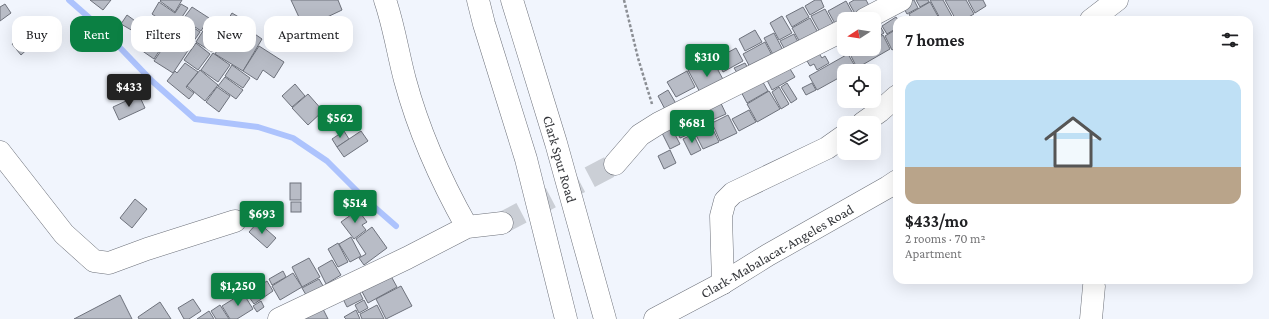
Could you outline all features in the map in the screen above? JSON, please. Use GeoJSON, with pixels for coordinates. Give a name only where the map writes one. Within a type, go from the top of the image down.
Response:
{"type":"FeatureCollection","features":[{"type":"Feature","properties":{"kind":"main road"},"geometry":{"type":"LineString","coordinates":[[385,0],[406,81],[423,133],[450,196],[467,227]]}},
{"type":"Feature","properties":{"kind":"main road"},"geometry":{"type":"LineString","coordinates":[[474,0],[484,24]]}},
{"type":"Feature","properties":{"kind":"main road"},"geometry":{"type":"LineString","coordinates":[[478,0],[484,24],[526,158],[566,318]]}},
{"type":"Feature","properties":{"kind":"main road","name":"Clark Spur Road"},"geometry":{"type":"LineString","coordinates":[[512,0],[556,143],[605,319]]}},
{"type":"Feature","properties":{"kind":"main road"},"geometry":{"type":"LineString","coordinates":[[528,0],[540,93]]}},
{"type":"Feature","properties":{"kind":"main road"},"geometry":{"type":"LineString","coordinates":[[878,12],[901,0]]}},
{"type":"Feature","properties":{"kind":"main road"},"geometry":{"type":"LineString","coordinates":[[1096,16],[1117,0]]}},
{"type":"Feature","properties":{"kind":"main road"},"geometry":{"type":"LineString","coordinates":[[615,164],[640,134],[837,34]]}},
{"type":"Feature","properties":{"kind":"main road"},"geometry":{"type":"LineString","coordinates":[[873,116],[893,100]]}},
{"type":"Feature","properties":{"kind":"main road"},"geometry":{"type":"LineString","coordinates":[[723,283],[721,216],[725,201],[733,193],[827,148],[837,141]]}},
{"type":"Feature","properties":{"kind":"main road"},"geometry":{"type":"LineString","coordinates":[[0,152],[64,234],[94,261],[109,263],[147,249],[235,221]]}},
{"type":"Feature","properties":{"kind":"main road","name":"Clark-Mabalacat-Angeles Road"},"geometry":{"type":"LineString","coordinates":[[655,319],[723,283],[768,255],[893,184]]}},
{"type":"Feature","properties":{"kind":"main road"},"geometry":{"type":"LineString","coordinates":[[279,319],[407,258],[467,227],[502,223]]}},
{"type":"Feature","properties":{"kind":"main road"},"geometry":{"type":"LineString","coordinates":[[1091,319],[1094,286]]}},
{"type":"Feature","properties":{"kind":"path"},"geometry":{"type":"LineString","coordinates":[[624,0],[638,58],[659,124]]}},
{"type":"Feature","properties":{"kind":"building"},"geometry":{"type":"Polygon","coordinates":[[[90,0],[111,0],[103,10],[90,0]]]}},
{"type":"Feature","properties":{"kind":"building"},"geometry":{"type":"Polygon","coordinates":[[[182,0],[175,12],[160,1],[182,0]]]}},
{"type":"Feature","properties":{"kind":"building"},"geometry":{"type":"Polygon","coordinates":[[[291,0],[338,0],[342,10],[329,16],[298,16],[291,0]]]}},
{"type":"Feature","properties":{"kind":"building"},"geometry":{"type":"Polygon","coordinates":[[[815,0],[821,0],[824,7],[810,15],[805,6],[815,0]]]}},
{"type":"Feature","properties":{"kind":"building"},"geometry":{"type":"Polygon","coordinates":[[[854,0],[866,0],[872,11],[854,12],[849,3],[854,0]]]}},
{"type":"Feature","properties":{"kind":"building"},"geometry":{"type":"Polygon","coordinates":[[[906,0],[914,0],[918,8],[907,14],[901,3],[906,0]]]}},
{"type":"Feature","properties":{"kind":"building"},"geometry":{"type":"Polygon","coordinates":[[[916,0],[928,0],[929,2],[920,7],[916,0]]]}},
{"type":"Feature","properties":{"kind":"building"},"geometry":{"type":"Polygon","coordinates":[[[930,0],[943,0],[952,16],[939,16],[930,0]]]}},
{"type":"Feature","properties":{"kind":"building"},"geometry":{"type":"Polygon","coordinates":[[[945,0],[966,0],[974,14],[970,16],[954,16],[945,0]]]}},
{"type":"Feature","properties":{"kind":"building"},"geometry":{"type":"Polygon","coordinates":[[[968,0],[983,0],[986,6],[975,13],[968,0]]]}},
{"type":"Feature","properties":{"kind":"building"},"geometry":{"type":"Polygon","coordinates":[[[846,1],[852,12],[837,12],[837,27],[828,11],[846,1]]]}},
{"type":"Feature","properties":{"kind":"building"},"geometry":{"type":"Polygon","coordinates":[[[159,2],[175,13],[181,4],[188,8],[183,16],[155,16],[152,14],[159,2]]]}},
{"type":"Feature","properties":{"kind":"building"},"geometry":{"type":"Polygon","coordinates":[[[930,2],[938,16],[910,16],[909,14],[930,2]]]}},
{"type":"Feature","properties":{"kind":"building"},"geometry":{"type":"Polygon","coordinates":[[[5,4],[11,13],[0,21],[0,7],[5,4]]]}},
{"type":"Feature","properties":{"kind":"building"},"geometry":{"type":"Polygon","coordinates":[[[192,7],[206,16],[203,16],[203,28],[201,31],[195,27],[195,16],[185,16],[192,7]]]}},
{"type":"Feature","properties":{"kind":"building"},"geometry":{"type":"Polygon","coordinates":[[[803,7],[809,17],[792,27],[786,16],[803,7]]]}},
{"type":"Feature","properties":{"kind":"building"},"geometry":{"type":"Polygon","coordinates":[[[825,9],[836,29],[822,36],[811,16],[825,9]]]}},
{"type":"Feature","properties":{"kind":"building"},"geometry":{"type":"Polygon","coordinates":[[[232,13],[237,16],[230,16],[232,13]]]}},
{"type":"Feature","properties":{"kind":"building"},"geometry":{"type":"Polygon","coordinates":[[[127,15],[131,18],[131,30],[123,25],[123,21],[127,15]]]}},
{"type":"Feature","properties":{"kind":"building"},"geometry":{"type":"Polygon","coordinates":[[[782,16],[792,33],[779,40],[770,23],[782,16]]]}},
{"type":"Feature","properties":{"kind":"building"},"geometry":{"type":"Polygon","coordinates":[[[810,18],[821,38],[803,48],[792,28],[810,18]]]}},
{"type":"Feature","properties":{"kind":"building"},"geometry":{"type":"Polygon","coordinates":[[[893,19],[893,30],[887,34],[882,26],[893,19]]]}},
{"type":"Feature","properties":{"kind":"building"},"geometry":{"type":"Polygon","coordinates":[[[881,28],[884,33],[881,35],[881,28]]]}},
{"type":"Feature","properties":{"kind":"building"},"geometry":{"type":"Polygon","coordinates":[[[195,29],[200,32],[195,39],[195,29]]]}},
{"type":"Feature","properties":{"kind":"building"},"geometry":{"type":"Polygon","coordinates":[[[755,30],[762,42],[745,51],[739,39],[755,30]]]}},
{"type":"Feature","properties":{"kind":"building"},"geometry":{"type":"Polygon","coordinates":[[[203,31],[203,46],[196,42],[203,31]]]}},
{"type":"Feature","properties":{"kind":"building"},"geometry":{"type":"Polygon","coordinates":[[[893,31],[892,50],[885,36],[893,31]]]}},
{"type":"Feature","properties":{"kind":"building"},"geometry":{"type":"Polygon","coordinates":[[[774,33],[786,56],[777,62],[764,38],[774,33]]]}},
{"type":"Feature","properties":{"kind":"building"},"geometry":{"type":"Polygon","coordinates":[[[794,34],[801,48],[788,55],[780,41],[794,34]]]}},
{"type":"Feature","properties":{"kind":"building"},"geometry":{"type":"Polygon","coordinates":[[[256,35],[262,39],[256,49],[256,35]]]}},
{"type":"Feature","properties":{"kind":"building"},"geometry":{"type":"Polygon","coordinates":[[[883,35],[890,49],[881,54],[881,36],[883,35]]]}},
{"type":"Feature","properties":{"kind":"building"},"geometry":{"type":"Polygon","coordinates":[[[765,42],[775,61],[753,73],[743,54],[765,42]]]}},
{"type":"Feature","properties":{"kind":"building"},"geometry":{"type":"Polygon","coordinates":[[[196,43],[203,48],[203,52],[207,52],[210,54],[198,70],[184,60],[190,52],[195,52],[196,43]]]}},
{"type":"Feature","properties":{"kind":"building"},"geometry":{"type":"Polygon","coordinates":[[[259,46],[264,49],[264,52],[268,52],[284,62],[274,78],[263,70],[257,80],[243,71],[259,46]]]}},
{"type":"Feature","properties":{"kind":"building"},"geometry":{"type":"Polygon","coordinates":[[[736,48],[743,61],[723,72],[716,59],[736,48]]]}},
{"type":"Feature","properties":{"kind":"building"},"geometry":{"type":"Polygon","coordinates":[[[816,49],[822,58],[825,56],[829,63],[817,70],[814,64],[810,66],[804,56],[816,49]]]}},
{"type":"Feature","properties":{"kind":"building"},"geometry":{"type":"Polygon","coordinates":[[[144,52],[159,52],[154,59],[144,52]]]}},
{"type":"Feature","properties":{"kind":"building"},"geometry":{"type":"Polygon","coordinates":[[[160,52],[187,52],[173,73],[154,61],[160,52]]]}},
{"type":"Feature","properties":{"kind":"building"},"geometry":{"type":"Polygon","coordinates":[[[216,52],[254,52],[243,71],[215,54],[216,52]]]}},
{"type":"Feature","properties":{"kind":"building"},"geometry":{"type":"Polygon","coordinates":[[[213,53],[230,65],[218,82],[201,70],[213,53]]]}},
{"type":"Feature","properties":{"kind":"building"},"geometry":{"type":"Polygon","coordinates":[[[844,56],[849,56],[854,64],[837,64],[837,79],[817,90],[809,76],[844,56]]]}},
{"type":"Feature","properties":{"kind":"building"},"geometry":{"type":"Polygon","coordinates":[[[851,56],[878,56],[864,64],[855,64],[851,56]]]}},
{"type":"Feature","properties":{"kind":"building"},"geometry":{"type":"Polygon","coordinates":[[[711,57],[726,85],[703,98],[688,70],[711,57]]]}},
{"type":"Feature","properties":{"kind":"building"},"geometry":{"type":"Polygon","coordinates":[[[185,63],[198,72],[186,87],[194,93],[189,99],[167,81],[175,71],[177,73],[185,63]]]}},
{"type":"Feature","properties":{"kind":"building"},"geometry":{"type":"Polygon","coordinates":[[[745,63],[751,74],[741,79],[734,68],[745,63]]]}},
{"type":"Feature","properties":{"kind":"building"},"geometry":{"type":"Polygon","coordinates":[[[787,64],[795,77],[772,90],[765,76],[787,64]]]}},
{"type":"Feature","properties":{"kind":"building"},"geometry":{"type":"Polygon","coordinates":[[[232,65],[250,78],[243,88],[225,76],[232,65]]]}},
{"type":"Feature","properties":{"kind":"building"},"geometry":{"type":"Polygon","coordinates":[[[200,70],[218,85],[205,101],[187,86],[200,70]]]}},
{"type":"Feature","properties":{"kind":"building"},"geometry":{"type":"Polygon","coordinates":[[[687,71],[695,87],[676,97],[667,82],[687,71]]]}},
{"type":"Feature","properties":{"kind":"building"},"geometry":{"type":"Polygon","coordinates":[[[225,77],[243,90],[236,99],[218,86],[225,77]]]}},
{"type":"Feature","properties":{"kind":"building"},"geometry":{"type":"Polygon","coordinates":[[[760,77],[768,91],[747,103],[739,88],[760,77]]]}},
{"type":"Feature","properties":{"kind":"building"},"geometry":{"type":"Polygon","coordinates":[[[787,83],[797,99],[791,103],[781,87],[787,83]]]}},
{"type":"Feature","properties":{"kind":"building"},"geometry":{"type":"Polygon","coordinates":[[[812,83],[816,90],[806,95],[802,88],[812,83]]]}},
{"type":"Feature","properties":{"kind":"building"},"geometry":{"type":"Polygon","coordinates":[[[295,84],[305,96],[292,107],[282,96],[295,84]]]}},
{"type":"Feature","properties":{"kind":"building"},"geometry":{"type":"Polygon","coordinates":[[[217,87],[230,96],[219,112],[206,102],[217,87]]]}},
{"type":"Feature","properties":{"kind":"building"},"geometry":{"type":"Polygon","coordinates":[[[779,87],[789,104],[781,109],[772,92],[779,87]]]}},
{"type":"Feature","properties":{"kind":"building"},"geometry":{"type":"Polygon","coordinates":[[[668,90],[678,107],[667,113],[658,96],[668,90]]]}},
{"type":"Feature","properties":{"kind":"building"},"geometry":{"type":"Polygon","coordinates":[[[769,91],[780,109],[757,122],[747,104],[769,91]]]}},
{"type":"Feature","properties":{"kind":"building"},"geometry":{"type":"Polygon","coordinates":[[[308,94],[323,111],[308,125],[292,108],[308,94]]]}},
{"type":"Feature","properties":{"kind":"building"},"geometry":{"type":"Polygon","coordinates":[[[139,95],[145,108],[119,120],[113,107],[139,95]]]}},
{"type":"Feature","properties":{"kind":"building"},"geometry":{"type":"Polygon","coordinates":[[[718,97],[726,114],[710,121],[702,105],[718,97]]]}},
{"type":"Feature","properties":{"kind":"building"},"geometry":{"type":"Polygon","coordinates":[[[701,107],[710,126],[694,134],[685,115],[701,107]]]}},
{"type":"Feature","properties":{"kind":"building"},"geometry":{"type":"Polygon","coordinates":[[[749,110],[756,122],[739,131],[732,119],[749,110]]]}},
{"type":"Feature","properties":{"kind":"building"},"geometry":{"type":"Polygon","coordinates":[[[728,115],[737,133],[720,141],[712,123],[728,115]]]}},
{"type":"Feature","properties":{"kind":"building"},"geometry":{"type":"Polygon","coordinates":[[[684,118],[692,133],[680,138],[673,124],[684,118]]]}},
{"type":"Feature","properties":{"kind":"building"},"geometry":{"type":"Polygon","coordinates":[[[671,127],[680,144],[670,149],[661,131],[671,127]]]}},
{"type":"Feature","properties":{"kind":"building"},"geometry":{"type":"Polygon","coordinates":[[[712,127],[719,142],[703,149],[696,135],[712,127]]]}},
{"type":"Feature","properties":{"kind":"building"},"geometry":{"type":"Polygon","coordinates":[[[344,131],[349,139],[337,147],[332,139],[344,131]]]}},
{"type":"Feature","properties":{"kind":"building"},"geometry":{"type":"Polygon","coordinates":[[[361,131],[368,141],[344,157],[337,147],[361,131]]]}},
{"type":"Feature","properties":{"kind":"building"},"geometry":{"type":"Polygon","coordinates":[[[693,134],[701,150],[691,155],[683,139],[693,134]]]}},
{"type":"Feature","properties":{"kind":"building"},"geometry":{"type":"Polygon","coordinates":[[[670,150],[676,163],[664,169],[658,156],[670,150]]]}},
{"type":"Feature","properties":{"kind":"building"},"geometry":{"type":"Polygon","coordinates":[[[290,183],[301,183],[301,200],[290,200],[290,183]]]}},
{"type":"Feature","properties":{"kind":"building"},"geometry":{"type":"Polygon","coordinates":[[[135,199],[147,209],[132,228],[120,218],[135,199]]]}},
{"type":"Feature","properties":{"kind":"building"},"geometry":{"type":"Polygon","coordinates":[[[291,202],[301,202],[301,212],[291,212],[291,202]]]}},
{"type":"Feature","properties":{"kind":"building"},"geometry":{"type":"Polygon","coordinates":[[[358,210],[367,222],[362,225],[366,230],[354,239],[341,222],[358,210]]]}},
{"type":"Feature","properties":{"kind":"building"},"geometry":{"type":"Polygon","coordinates":[[[258,222],[276,238],[267,248],[249,232],[258,222]]]}},
{"type":"Feature","properties":{"kind":"building"},"geometry":{"type":"Polygon","coordinates":[[[372,227],[387,248],[364,265],[359,258],[366,254],[356,239],[372,227]]]}},
{"type":"Feature","properties":{"kind":"building"},"geometry":{"type":"Polygon","coordinates":[[[351,237],[361,256],[350,262],[339,244],[351,237]]]}},
{"type":"Feature","properties":{"kind":"building"},"geometry":{"type":"Polygon","coordinates":[[[338,243],[348,262],[338,267],[328,249],[338,243]]]}},
{"type":"Feature","properties":{"kind":"building"},"geometry":{"type":"Polygon","coordinates":[[[309,258],[320,277],[302,287],[292,267],[309,258]]]}},
{"type":"Feature","properties":{"kind":"building"},"geometry":{"type":"Polygon","coordinates":[[[332,260],[341,275],[326,284],[318,268],[332,260]]]}},
{"type":"Feature","properties":{"kind":"building"},"geometry":{"type":"Polygon","coordinates":[[[387,269],[397,287],[368,303],[358,284],[387,269]]]}},
{"type":"Feature","properties":{"kind":"building"},"geometry":{"type":"Polygon","coordinates":[[[283,271],[286,277],[272,285],[269,279],[283,271]]]}},
{"type":"Feature","properties":{"kind":"building"},"geometry":{"type":"Polygon","coordinates":[[[293,273],[302,287],[280,300],[272,286],[293,273]]]}},
{"type":"Feature","properties":{"kind":"building"},"geometry":{"type":"Polygon","coordinates":[[[319,279],[326,291],[309,300],[302,288],[319,279]]]}},
{"type":"Feature","properties":{"kind":"building"},"geometry":{"type":"Polygon","coordinates":[[[267,281],[273,291],[254,304],[247,294],[267,281]]]}},
{"type":"Feature","properties":{"kind":"building"},"geometry":{"type":"Polygon","coordinates":[[[356,285],[363,299],[347,307],[340,293],[356,285]]]}},
{"type":"Feature","properties":{"kind":"building"},"geometry":{"type":"Polygon","coordinates":[[[401,286],[412,306],[386,319],[376,299],[401,286]]]}},
{"type":"Feature","properties":{"kind":"building"},"geometry":{"type":"Polygon","coordinates":[[[243,293],[253,309],[237,319],[230,319],[222,306],[243,293]]]}},
{"type":"Feature","properties":{"kind":"building"},"geometry":{"type":"Polygon","coordinates":[[[120,295],[132,319],[74,319],[120,295]]]}},
{"type":"Feature","properties":{"kind":"building"},"geometry":{"type":"Polygon","coordinates":[[[193,299],[201,311],[189,319],[184,319],[178,308],[193,299]]]}},
{"type":"Feature","properties":{"kind":"building"},"geometry":{"type":"Polygon","coordinates":[[[364,300],[368,308],[359,313],[355,305],[364,300]]]}},
{"type":"Feature","properties":{"kind":"building"},"geometry":{"type":"Polygon","coordinates":[[[261,301],[264,307],[257,312],[253,306],[261,301]]]}},
{"type":"Feature","properties":{"kind":"building"},"geometry":{"type":"Polygon","coordinates":[[[160,302],[171,319],[139,319],[138,317],[160,302]]]}},
{"type":"Feature","properties":{"kind":"building"},"geometry":{"type":"Polygon","coordinates":[[[220,305],[229,319],[216,319],[211,311],[220,305]]]}},
{"type":"Feature","properties":{"kind":"building"},"geometry":{"type":"Polygon","coordinates":[[[321,305],[328,319],[305,319],[303,315],[321,305]]]}},
{"type":"Feature","properties":{"kind":"building"},"geometry":{"type":"Polygon","coordinates":[[[377,305],[384,319],[362,319],[360,314],[377,305]]]}},
{"type":"Feature","properties":{"kind":"building"},"geometry":{"type":"Polygon","coordinates":[[[356,310],[360,319],[346,319],[344,317],[356,310]]]}},
{"type":"Feature","properties":{"kind":"building"},"geometry":{"type":"Polygon","coordinates":[[[209,311],[214,319],[197,319],[209,311]]]}},
{"type":"Feature","properties":{"kind":"waterway"},"geometry":{"type":"LineString","coordinates":[[69,0],[102,29],[152,81],[195,119],[258,127],[293,138],[327,161],[364,198],[396,226]]}},
{"type":"Feature","properties":{"kind":"tunnel"},"geometry":{"type":"LineString","coordinates":[[502,223],[615,164]]}}]}
